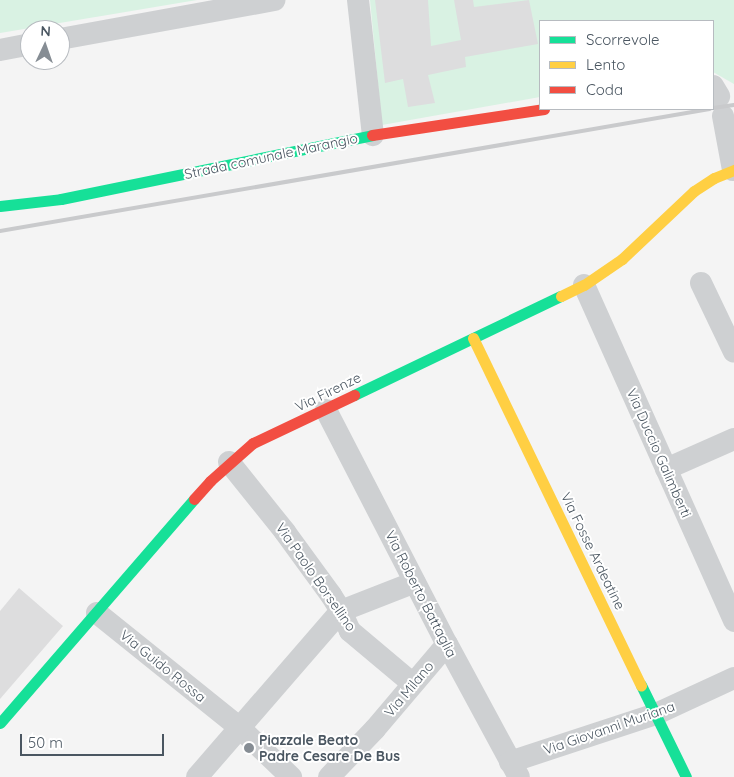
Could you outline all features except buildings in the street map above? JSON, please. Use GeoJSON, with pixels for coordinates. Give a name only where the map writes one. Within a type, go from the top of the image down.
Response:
{"type":"FeatureCollection","features":[{"type":"Feature","properties":{"kind":"street"},"geometry":{"type":"LineString","coordinates":[[70,37],[274,0]]}},
{"type":"Feature","properties":{"kind":"street"},"geometry":{"type":"LineString","coordinates":[[358,0],[373,135]]}},
{"type":"Feature","properties":{"kind":"street"},"geometry":{"type":"LineString","coordinates":[[0,50],[20,46]]}},
{"type":"Feature","properties":{"kind":"street"},"geometry":{"type":"LineString","coordinates":[[718,99],[734,170]]}},
{"type":"Feature","properties":{"kind":"street","name":"Strada comunale Marangio"},"geometry":{"type":"LineString","coordinates":[[0,206],[61,199],[373,135],[539,110]]}},
{"type":"Feature","properties":{"kind":"street","name":"Via Firenze"},"geometry":{"type":"LineString","coordinates":[[0,723],[210,481],[229,462],[253,443],[326,410],[584,285],[622,259],[694,191],[714,178],[734,170]]}},
{"type":"Feature","properties":{"kind":"street"},"geometry":{"type":"LineString","coordinates":[[701,283],[734,352]]}},
{"type":"Feature","properties":{"kind":"street","name":"Via Duccio Galimberti"},"geometry":{"type":"LineString","coordinates":[[584,285],[734,621]]}},
{"type":"Feature","properties":{"kind":"street","name":"Via Fosse Ardeatine"},"geometry":{"type":"LineString","coordinates":[[473,338],[686,777]]}},
{"type":"Feature","properties":{"kind":"street","name":"Via Roberto Battaglia"},"geometry":{"type":"LineString","coordinates":[[326,410],[446,644],[515,769]]}},
{"type":"Feature","properties":{"kind":"street"},"geometry":{"type":"LineString","coordinates":[[666,469],[734,440]]}},
{"type":"Feature","properties":{"kind":"street","name":"Via Paolo Borsellino"},"geometry":{"type":"LineString","coordinates":[[229,462],[286,532],[342,611],[350,631],[412,683]]}},
{"type":"Feature","properties":{"kind":"street"},"geometry":{"type":"LineString","coordinates":[[196,777],[240,720],[342,611],[415,582]]}},
{"type":"Feature","properties":{"kind":"street","name":"Via Guido Rossa"},"geometry":{"type":"LineString","coordinates":[[97,613],[240,720],[290,777]]}},
{"type":"Feature","properties":{"kind":"street","name":"Via Milano"},"geometry":{"type":"LineString","coordinates":[[329,777],[375,729],[446,644]]}},
{"type":"Feature","properties":{"kind":"street","name":"Via Giovanni Muriana"},"geometry":{"type":"LineString","coordinates":[[515,769],[656,714],[734,678]]}},
{"type":"Feature","properties":{"kind":"green space"},"geometry":{"type":"Polygon","coordinates":[[[0,0],[197,0],[70,21],[20,20],[20,30],[0,33],[0,0]]]}},
{"type":"Feature","properties":{"kind":"green space"},"geometry":{"type":"Polygon","coordinates":[[[370,0],[734,0],[734,84],[714,73],[714,20],[539,20],[539,97],[382,125],[370,0]]]}},
{"type":"Feature","properties":{"kind":"railway"},"geometry":{"type":"LineString","coordinates":[[714,108],[734,105]]}},
{"type":"Feature","properties":{"kind":"railway"},"geometry":{"type":"LineString","coordinates":[[0,231],[704,110]]}},
{"type":"Feature","properties":{"kind":"traffic: fast"},"geometry":{"type":"LineString","coordinates":[[0,206],[61,199],[372,135]]}},
{"type":"Feature","properties":{"kind":"traffic: fast"},"geometry":{"type":"LineString","coordinates":[[354,395],[561,296]]}},
{"type":"Feature","properties":{"kind":"traffic: fast"},"geometry":{"type":"LineString","coordinates":[[0,723],[194,499]]}},
{"type":"Feature","properties":{"kind":"traffic: fast"},"geometry":{"type":"LineString","coordinates":[[641,685],[686,777]]}},
{"type":"Feature","properties":{"kind":"traffic: slow"},"geometry":{"type":"LineString","coordinates":[[561,296],[584,285],[622,259],[694,191],[714,178],[734,170]]}},
{"type":"Feature","properties":{"kind":"traffic: slow"},"geometry":{"type":"LineString","coordinates":[[473,338],[641,685]]}},
{"type":"Feature","properties":{"kind":"traffic: jam"},"geometry":{"type":"LineString","coordinates":[[372,135],[539,110]]}},
{"type":"Feature","properties":{"kind":"traffic: jam"},"geometry":{"type":"LineString","coordinates":[[194,499],[210,481],[253,443],[354,395]]}},
{"type":"Feature","properties":{"kind":"place","name":"Piazzale Beato Padre Cesare De Bus"},"geometry":{"type":"Point","coordinates":[249,748]}}]}
